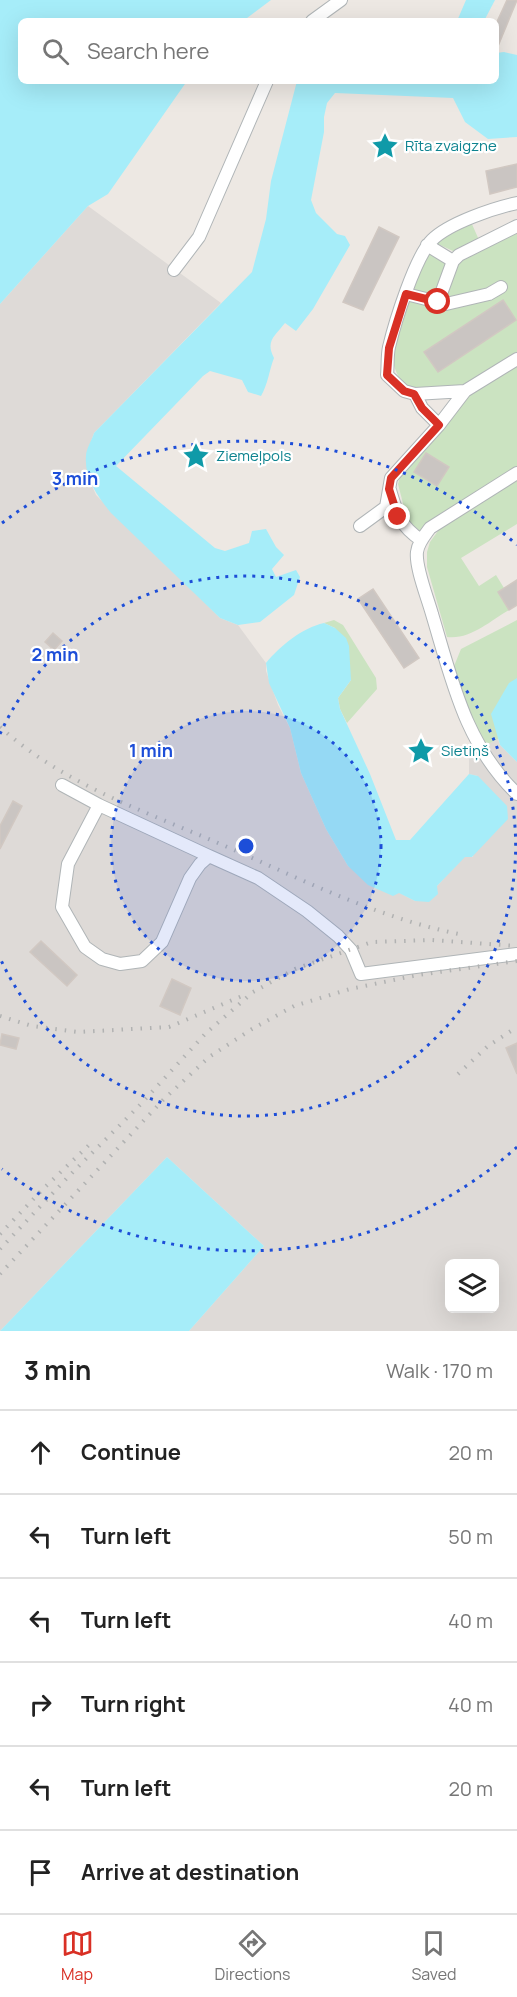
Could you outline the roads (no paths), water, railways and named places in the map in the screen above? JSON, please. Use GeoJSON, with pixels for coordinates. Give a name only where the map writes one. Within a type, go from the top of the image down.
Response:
{"type":"FeatureCollection","features":[{"type":"Feature","properties":{"kind":"lane"},"geometry":{"type":"LineString","coordinates":[[316,18],[341,0]]}},
{"type":"Feature","properties":{"kind":"lane"},"geometry":{"type":"LineString","coordinates":[[174,270],[199,237],[266,84]]}},
{"type":"Feature","properties":{"kind":"lane"},"geometry":{"type":"LineString","coordinates":[[465,391],[414,394],[404,391],[387,375],[389,348],[406,294],[422,252],[427,245],[451,226],[517,203]]}},
{"type":"Feature","properties":{"kind":"lane"},"geometry":{"type":"LineString","coordinates":[[438,302],[453,261],[459,255],[517,226]]}},
{"type":"Feature","properties":{"kind":"lane"},"geometry":{"type":"LineString","coordinates":[[427,245],[453,261]]}},
{"type":"Feature","properties":{"kind":"lane"},"geometry":{"type":"LineString","coordinates":[[406,294],[446,304],[489,294],[501,286]]}},
{"type":"Feature","properties":{"kind":"lane"},"geometry":{"type":"LineString","coordinates":[[360,526],[386,507],[391,478],[439,425],[465,391],[517,359]]}},
{"type":"Feature","properties":{"kind":"lane"},"geometry":{"type":"LineString","coordinates":[[414,394],[422,408],[439,425]]}},
{"type":"Feature","properties":{"kind":"lane"},"geometry":{"type":"LineString","coordinates":[[517,473],[430,528],[421,540],[417,552],[422,579],[448,669],[466,721],[503,781],[517,794]]}},
{"type":"Feature","properties":{"kind":"lane"},"geometry":{"type":"LineString","coordinates":[[389,489],[398,517],[407,531],[421,540]]}},
{"type":"Feature","properties":{"kind":"lane"},"geometry":{"type":"LineString","coordinates":[[62,785],[99,805],[258,878],[307,911],[338,936],[351,950],[361,974],[517,954]]}},
{"type":"Feature","properties":{"kind":"lane"},"geometry":{"type":"LineString","coordinates":[[99,805],[68,864],[62,907],[85,947],[102,959],[120,963],[142,962],[162,942],[190,878],[209,856]]}},
{"type":"Feature","properties":{"kind":"water"},"geometry":{"type":"Polygon","coordinates":[[[0,0],[271,0],[247,18],[18,18],[18,84],[185,84],[108,194],[88,206],[0,304],[0,0]]]}},
{"type":"Feature","properties":{"kind":"water"},"geometry":{"type":"Polygon","coordinates":[[[466,0],[495,0],[486,18],[458,18],[466,0]]]}},
{"type":"Feature","properties":{"kind":"water"},"geometry":{"type":"Polygon","coordinates":[[[499,53],[517,55],[517,137],[488,139],[465,122],[453,98],[335,93],[327,103],[311,200],[316,213],[337,234],[345,236],[350,245],[313,309],[296,331],[285,323],[272,339],[271,352],[274,358],[261,396],[248,392],[242,380],[210,371],[116,466],[215,548],[225,551],[249,543],[252,531],[266,529],[276,547],[284,555],[272,569],[276,577],[296,570],[300,577],[294,595],[260,622],[238,625],[220,618],[111,513],[101,500],[93,487],[86,464],[87,450],[94,433],[252,272],[266,219],[271,181],[296,84],[499,84],[499,53]]]}},
{"type":"Feature","properties":{"kind":"water"},"geometry":{"type":"Polygon","coordinates":[[[324,623],[335,628],[346,638],[349,646],[351,680],[338,698],[340,709],[370,774],[396,840],[410,840],[469,774],[478,776],[507,806],[508,819],[472,857],[465,857],[437,886],[438,894],[429,902],[415,901],[399,893],[393,896],[368,885],[348,866],[326,829],[301,773],[290,728],[269,683],[266,663],[292,638],[324,623]]]}},
{"type":"Feature","properties":{"kind":"water"},"geometry":{"type":"Polygon","coordinates":[[[517,678],[517,762],[500,745],[491,714],[509,683],[517,678]]]}},
{"type":"Feature","properties":{"kind":"water"},"geometry":{"type":"Polygon","coordinates":[[[167,1157],[264,1246],[189,1331],[0,1331],[167,1157]]]}},
{"type":"Feature","properties":{"kind":"railway"},"geometry":{"type":"LineString","coordinates":[[0,727],[51,765],[136,809],[372,909],[464,935]]}},
{"type":"Feature","properties":{"kind":"railway"},"geometry":{"type":"LineString","coordinates":[[0,1249],[139,1106],[206,1033],[253,992],[295,969],[372,942],[432,940],[517,946]]}},
{"type":"Feature","properties":{"kind":"railway"},"geometry":{"type":"LineString","coordinates":[[0,1274],[163,1100],[209,1057],[252,1029],[294,1006],[350,989],[418,975],[517,961]]}},
{"type":"Feature","properties":{"kind":"railway"},"geometry":{"type":"LineString","coordinates":[[0,1016],[32,1026],[78,1032],[169,1027],[242,996]]}},
{"type":"Feature","properties":{"kind":"railway"},"geometry":{"type":"LineString","coordinates":[[458,1074],[488,1046],[517,1027]]}},
{"type":"Feature","properties":{"kind":"railway"},"geometry":{"type":"LineString","coordinates":[[0,1234],[89,1145]]}},
{"type":"Feature","properties":{"kind":"place","name":"Rīta zvaigzne"},"geometry":{"type":"Point","coordinates":[385,146]}},
{"type":"Feature","properties":{"kind":"place","name":"Ziemeļpols"},"geometry":{"type":"Point","coordinates":[196,456]}},
{"type":"Feature","properties":{"kind":"place","name":"Sietiņš"},"geometry":{"type":"Point","coordinates":[421,751]}}]}
